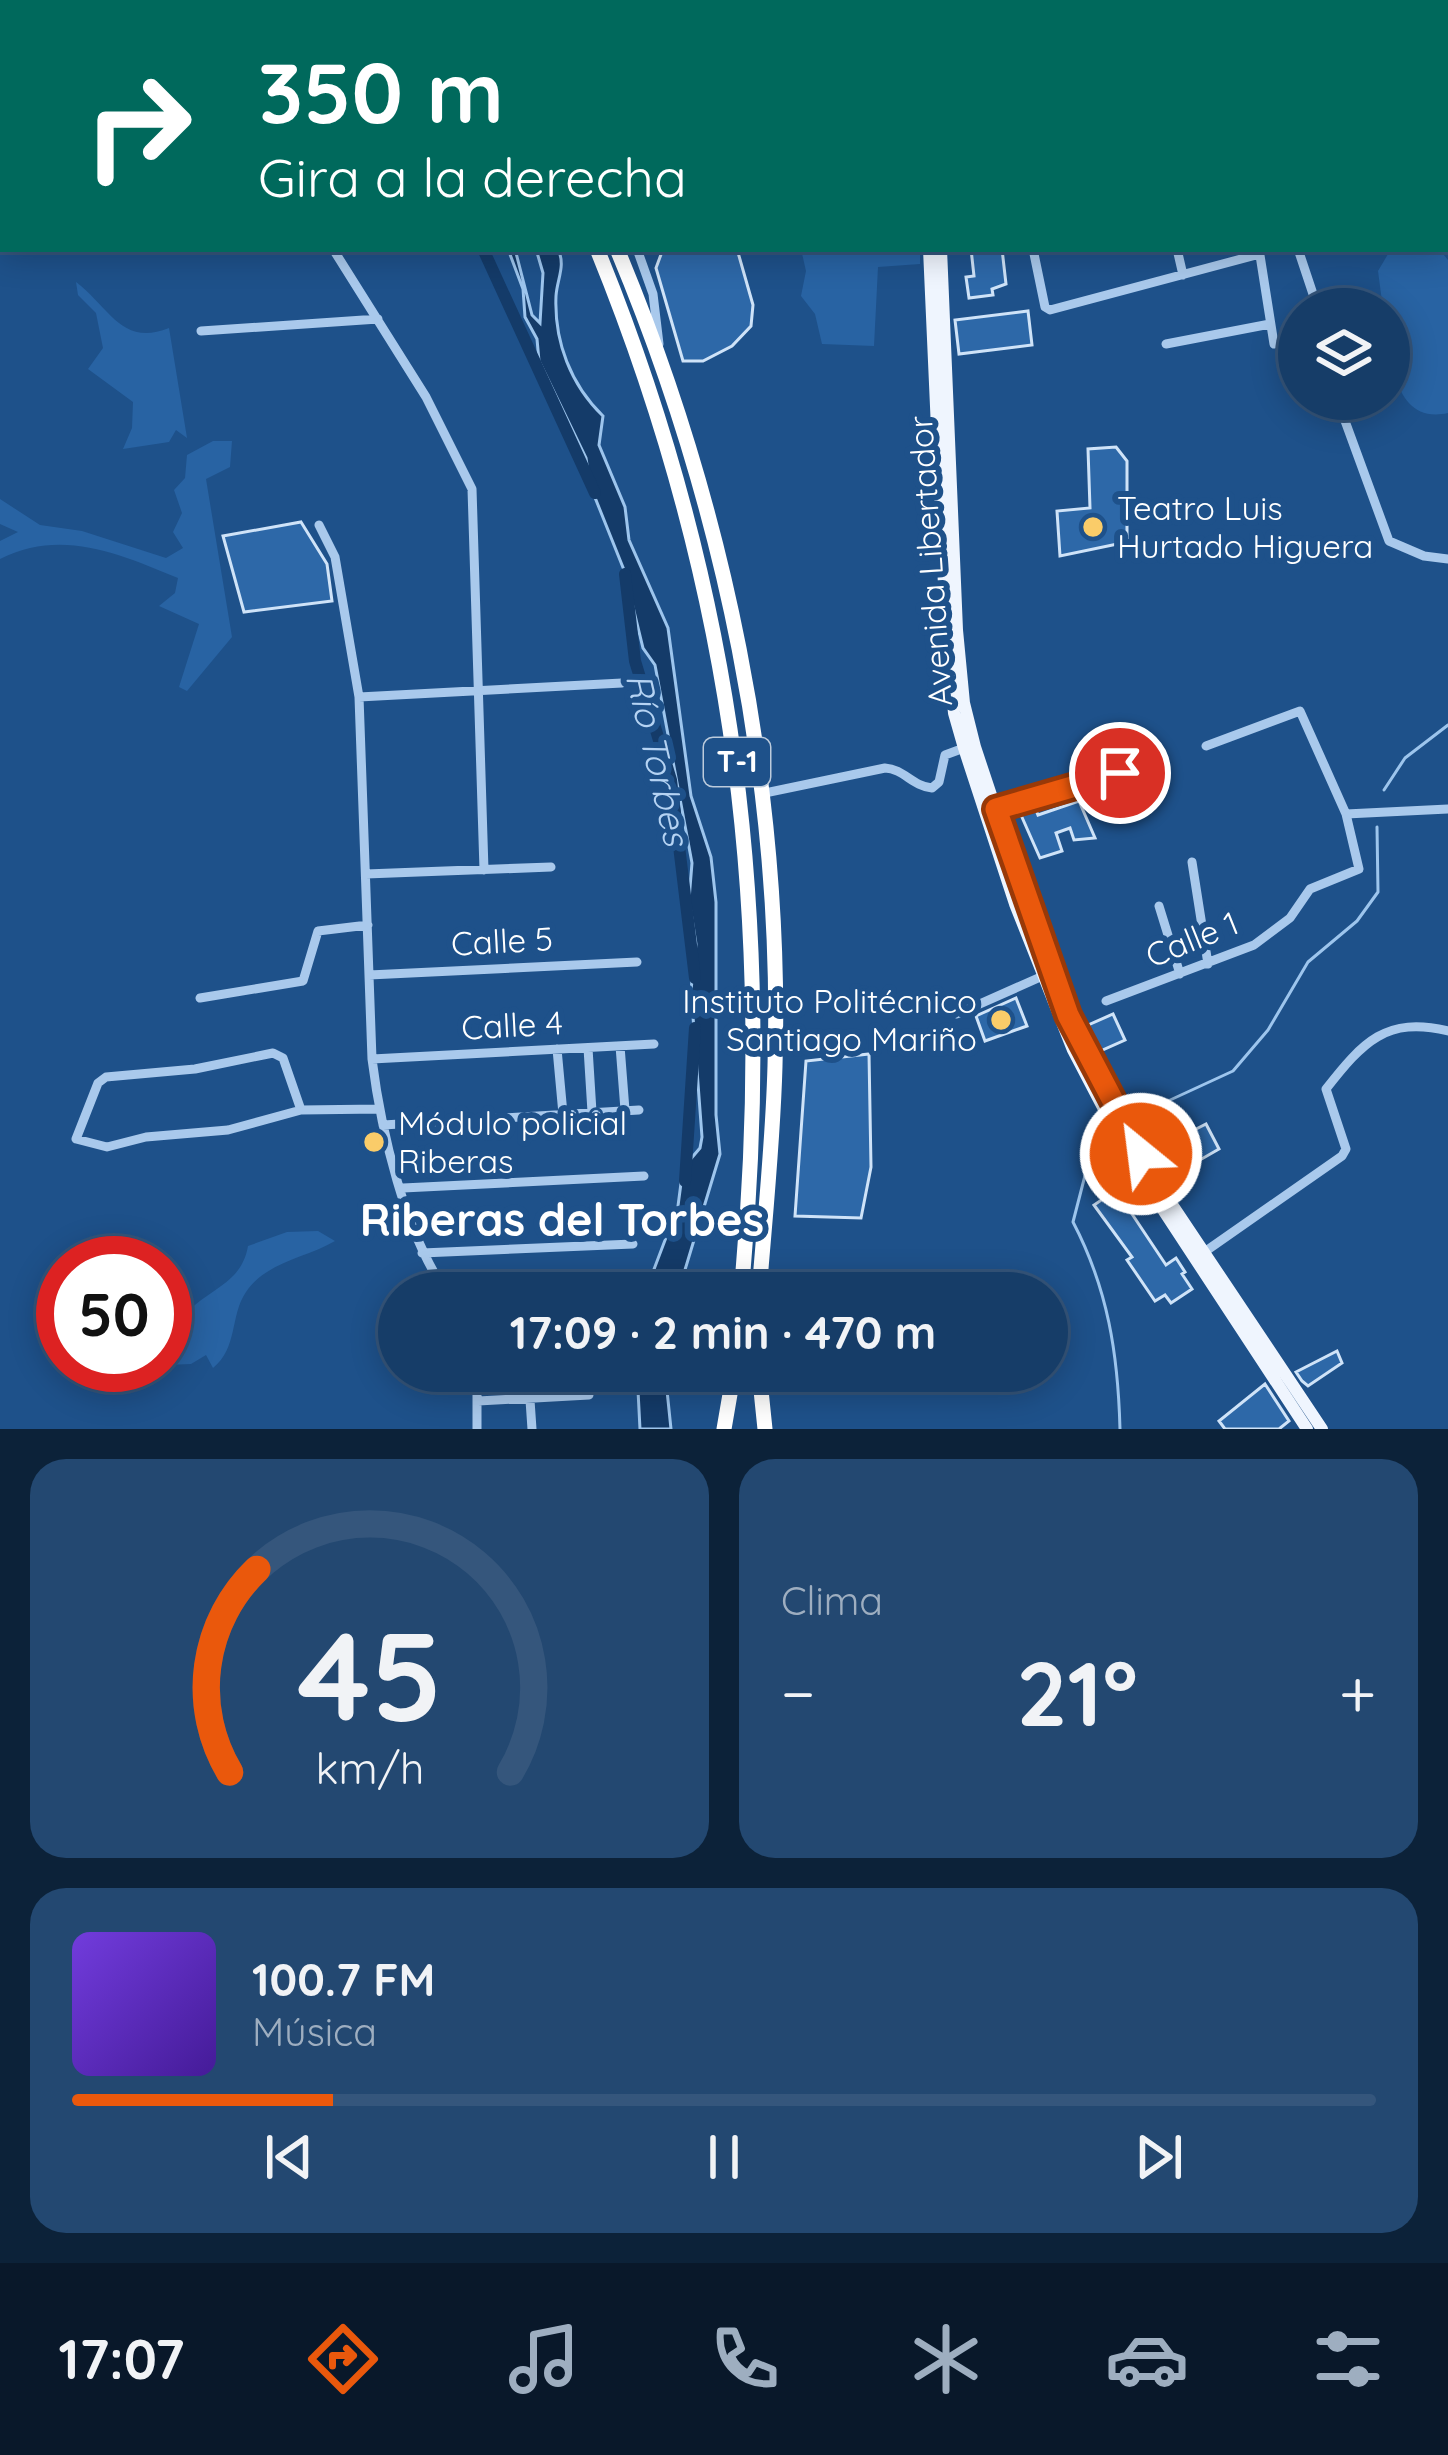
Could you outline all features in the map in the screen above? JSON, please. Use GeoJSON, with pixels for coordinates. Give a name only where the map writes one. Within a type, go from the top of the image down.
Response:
{"type":"FeatureCollection","features":[{"type":"Feature","properties":{"kind":"highway","name":"T-1"},"geometry":{"type":"LineString","coordinates":[[599,252],[655,404],[686,507],[727,692],[756,1010],[742,1272]]}},
{"type":"Feature","properties":{"kind":"highway","name":"T-1"},"geometry":{"type":"LineString","coordinates":[[618,252],[689,448],[733,620],[760,794],[773,944],[775,1065],[760,1272]]}},
{"type":"Feature","properties":{"kind":"highway"},"geometry":{"type":"LineString","coordinates":[[724,1429],[730,1392]]}},
{"type":"Feature","properties":{"kind":"highway"},"geometry":{"type":"LineString","coordinates":[[761,1392],[765,1429]]}},
{"type":"Feature","properties":{"kind":"main road","name":"Avenida Libertador"},"geometry":{"type":"LineString","coordinates":[[929,252],[946,631],[954,713],[964,748],[1073,1050],[1131,1162],[1307,1429]]}},
{"type":"Feature","properties":{"kind":"main road","name":"Avenida Libertador"},"geometry":{"type":"LineString","coordinates":[[941,252],[962,679],[975,747],[1047,974],[1114,1105],[1203,1253],[1322,1429]]}},
{"type":"Feature","properties":{"kind":"street"},"geometry":{"type":"LineString","coordinates":[[335,252],[436,415],[472,489],[484,871]]}},
{"type":"Feature","properties":{"kind":"street"},"geometry":{"type":"LineString","coordinates":[[638,252],[660,321],[659,355]]}},
{"type":"Feature","properties":{"kind":"street"},"geometry":{"type":"LineString","coordinates":[[1034,252],[1045,307],[1053,309],[1260,252],[1274,344]]}},
{"type":"Feature","properties":{"kind":"street"},"geometry":{"type":"LineString","coordinates":[[1178,252],[1183,275]]}},
{"type":"Feature","properties":{"kind":"street"},"geometry":{"type":"LineString","coordinates":[[1299,252],[1311,288]]}},
{"type":"Feature","properties":{"kind":"street"},"geometry":{"type":"LineString","coordinates":[[200,331],[377,319]]}},
{"type":"Feature","properties":{"kind":"street"},"geometry":{"type":"LineString","coordinates":[[1166,344],[1270,324]]}},
{"type":"Feature","properties":{"kind":"street"},"geometry":{"type":"LineString","coordinates":[[1345,420],[1389,541],[1416,554],[1448,559]]}},
{"type":"Feature","properties":{"kind":"street"},"geometry":{"type":"LineString","coordinates":[[319,525],[335,557],[359,697],[372,1059],[379,1108],[422,1253],[434,1272]]}},
{"type":"Feature","properties":{"kind":"street"},"geometry":{"type":"LineString","coordinates":[[359,697],[622,683]]}},
{"type":"Feature","properties":{"kind":"street"},"geometry":{"type":"LineString","coordinates":[[1206,746],[1300,711],[1346,814],[1448,809]]}},
{"type":"Feature","properties":{"kind":"street"},"geometry":{"type":"LineString","coordinates":[[760,794],[885,768],[915,785],[932,788],[939,782],[945,755],[964,748]]}},
{"type":"Feature","properties":{"kind":"street"},"geometry":{"type":"LineString","coordinates":[[996,809],[1120,773]]}},
{"type":"Feature","properties":{"kind":"street","name":"Calle 1"},"geometry":{"type":"LineString","coordinates":[[1106,1001],[1208,964],[1272,933],[1290,918],[1310,889],[1359,869],[1346,814]]}},
{"type":"Feature","properties":{"kind":"street"},"geometry":{"type":"LineString","coordinates":[[1192,862],[1208,964]]}},
{"type":"Feature","properties":{"kind":"street"},"geometry":{"type":"LineString","coordinates":[[366,874],[551,867]]}},
{"type":"Feature","properties":{"kind":"street"},"geometry":{"type":"LineString","coordinates":[[1159,906],[1180,974]]}},
{"type":"Feature","properties":{"kind":"street"},"geometry":{"type":"LineString","coordinates":[[200,998],[303,981],[318,931],[368,925]]}},
{"type":"Feature","properties":{"kind":"street","name":"Calle 5"},"geometry":{"type":"LineString","coordinates":[[369,975],[637,962]]}},
{"type":"Feature","properties":{"kind":"street"},"geometry":{"type":"LineString","coordinates":[[957,1014],[1047,974]]}},
{"type":"Feature","properties":{"kind":"street"},"geometry":{"type":"LineString","coordinates":[[1203,1253],[1342,1156],[1346,1149],[1326,1089],[1362,1048],[1388,1030],[1412,1023],[1448,1031]]}},
{"type":"Feature","properties":{"kind":"street","name":"Calle 4"},"geometry":{"type":"LineString","coordinates":[[372,1059],[654,1044]]}},
{"type":"Feature","properties":{"kind":"street"},"geometry":{"type":"LineString","coordinates":[[620,1046],[625,1110]]}},
{"type":"Feature","properties":{"kind":"street"},"geometry":{"type":"LineString","coordinates":[[587,1048],[592,1112]]}},
{"type":"Feature","properties":{"kind":"street"},"geometry":{"type":"LineString","coordinates":[[557,1049],[563,1114]]}},
{"type":"Feature","properties":{"kind":"street"},"geometry":{"type":"LineString","coordinates":[[301,1110],[284,1058],[273,1053],[196,1069],[106,1077],[98,1083],[76,1138],[106,1147],[146,1137],[228,1130],[301,1110],[379,1108]]}},
{"type":"Feature","properties":{"kind":"street"},"geometry":{"type":"LineString","coordinates":[[383,1125],[639,1110]]}},
{"type":"Feature","properties":{"kind":"street"},"geometry":{"type":"LineString","coordinates":[[403,1188],[644,1175]]}},
{"type":"Feature","properties":{"kind":"street"},"geometry":{"type":"LineString","coordinates":[[422,1253],[633,1244]]}},
{"type":"Feature","properties":{"kind":"street"},"geometry":{"type":"LineString","coordinates":[[477,1429],[478,1392]]}},
{"type":"Feature","properties":{"kind":"street"},"geometry":{"type":"LineString","coordinates":[[531,1392],[532,1429]]}},
{"type":"Feature","properties":{"kind":"street"},"geometry":{"type":"LineString","coordinates":[[478,1401],[589,1395]]}},
{"type":"Feature","properties":{"kind":"shaded area"},"geometry":{"type":"Polygon","coordinates":[[[509,252],[516,252],[532,315],[540,323],[543,273],[537,252],[559,252],[556,313],[562,346],[582,391],[603,416],[599,445],[625,507],[629,540],[668,628],[691,796],[711,857],[716,902],[720,1154],[684,1272],[653,1272],[678,1206],[683,1168],[700,1148],[702,1137],[691,990],[696,944],[689,900],[692,863],[655,665],[643,648],[624,570],[590,485],[586,458],[539,361],[537,339],[525,317],[523,289],[509,252]]]}},
{"type":"Feature","properties":{"kind":"shaded area"},"geometry":{"type":"Polygon","coordinates":[[[802,252],[920,252],[920,264],[878,267],[874,346],[822,344],[815,314],[801,296],[806,271],[802,252]]]}},
{"type":"Feature","properties":{"kind":"shaded area"},"geometry":{"type":"Polygon","coordinates":[[[1389,252],[1441,252],[1448,260],[1448,413],[1429,414],[1410,403],[1410,288],[1380,288],[1378,271],[1389,252]]]}},
{"type":"Feature","properties":{"kind":"shaded area"},"geometry":{"type":"Polygon","coordinates":[[[76,282],[128,329],[153,333],[169,328],[187,438],[176,430],[169,442],[123,449],[132,428],[133,402],[88,369],[103,348],[96,313],[78,295],[76,282]]]}},
{"type":"Feature","properties":{"kind":"shaded area"},"geometry":{"type":"Polygon","coordinates":[[[213,441],[232,441],[230,467],[206,479],[232,637],[187,691],[179,687],[199,624],[159,606],[175,593],[178,578],[112,553],[68,545],[23,550],[0,559],[0,541],[18,532],[0,524],[0,499],[40,525],[82,531],[166,558],[183,548],[173,532],[182,513],[174,490],[185,478],[187,455],[213,441]]]}},
{"type":"Feature","properties":{"kind":"shaded area"},"geometry":{"type":"Polygon","coordinates":[[[318,1231],[335,1241],[275,1267],[254,1282],[221,1360],[213,1368],[206,1355],[192,1363],[192,1308],[232,1277],[248,1246],[287,1232],[318,1231]]]}},
{"type":"Feature","properties":{"kind":"shaded area"},"geometry":{"type":"Polygon","coordinates":[[[638,1392],[667,1392],[671,1429],[640,1429],[638,1392]]]}},
{"type":"Feature","properties":{"kind":"building"},"geometry":{"type":"Polygon","coordinates":[[[662,252],[738,252],[753,305],[751,326],[732,346],[703,361],[683,361],[656,268],[662,252]]]}},
{"type":"Feature","properties":{"kind":"building"},"geometry":{"type":"Polygon","coordinates":[[[971,252],[1002,252],[1006,284],[992,289],[993,295],[969,298],[966,277],[974,276],[971,252]]]}},
{"type":"Feature","properties":{"kind":"building"},"geometry":{"type":"Polygon","coordinates":[[[1028,311],[1032,345],[959,354],[955,320],[1028,311]]]}},
{"type":"Feature","properties":{"kind":"building"},"geometry":{"type":"Polygon","coordinates":[[[1116,447],[1127,461],[1127,542],[1060,556],[1057,511],[1090,508],[1088,449],[1116,447]]]}},
{"type":"Feature","properties":{"kind":"building"},"geometry":{"type":"Polygon","coordinates":[[[301,522],[327,564],[332,601],[244,612],[223,536],[301,522]]]}},
{"type":"Feature","properties":{"kind":"building"},"geometry":{"type":"Polygon","coordinates":[[[1079,801],[1095,838],[1074,840],[1070,828],[1056,833],[1062,851],[1040,858],[1021,815],[1036,810],[1038,815],[1079,801]]]}},
{"type":"Feature","properties":{"kind":"building","name":"Instituto Politécnico Santiago Mariño"},"geometry":{"type":"Polygon","coordinates":[[[1016,998],[1027,1026],[985,1041],[976,1016],[1016,998]]]}},
{"type":"Feature","properties":{"kind":"building"},"geometry":{"type":"Polygon","coordinates":[[[1113,1014],[1125,1040],[1098,1052],[1086,1026],[1113,1014]]]}},
{"type":"Feature","properties":{"kind":"building"},"geometry":{"type":"Polygon","coordinates":[[[869,1054],[871,1167],[861,1218],[795,1216],[806,1061],[869,1054]]]}},
{"type":"Feature","properties":{"kind":"building"},"geometry":{"type":"Polygon","coordinates":[[[1206,1124],[1219,1149],[1172,1176],[1155,1150],[1206,1124]]]}},
{"type":"Feature","properties":{"kind":"building"},"geometry":{"type":"Polygon","coordinates":[[[1116,1190],[1166,1265],[1176,1258],[1185,1272],[1192,1289],[1171,1303],[1165,1295],[1155,1301],[1127,1260],[1132,1257],[1094,1205],[1116,1190]]]}},
{"type":"Feature","properties":{"kind":"building"},"geometry":{"type":"Polygon","coordinates":[[[1337,1351],[1342,1363],[1308,1386],[1302,1381],[1296,1372],[1337,1351]]]}},
{"type":"Feature","properties":{"kind":"building"},"geometry":{"type":"Polygon","coordinates":[[[1265,1384],[1289,1421],[1279,1429],[1225,1429],[1219,1421],[1265,1384]]]}},
{"type":"Feature","properties":{"kind":"waterway","name":"Río Torbes"},"geometry":{"type":"LineString","coordinates":[[484,252],[595,493]]}},
{"type":"Feature","properties":{"kind":"waterway","name":"Río Torbes"},"geometry":{"type":"LineString","coordinates":[[625,574],[635,661],[671,780],[695,978]]}},
{"type":"Feature","properties":{"kind":"waterway"},"geometry":{"type":"LineString","coordinates":[[1384,790],[1405,758],[1448,725]]}},
{"type":"Feature","properties":{"kind":"waterway"},"geometry":{"type":"LineString","coordinates":[[1129,1119],[1233,1071],[1268,1030],[1308,962],[1357,921],[1378,892],[1377,827]]}},
{"type":"Feature","properties":{"kind":"waterway","name":"Río Torbes"},"geometry":{"type":"LineString","coordinates":[[685,1181],[695,1028]]}},
{"type":"Feature","properties":{"kind":"waterway"},"geometry":{"type":"LineString","coordinates":[[1107,1130],[1096,1133],[1073,1222],[1095,1272],[1109,1322],[1120,1429]]}},
{"type":"Feature","properties":{"kind":"place","name":"Teatro Luis Hurtado Higuera"},"geometry":{"type":"Point","coordinates":[1093,527]}},
{"type":"Feature","properties":{"kind":"place","name":"Instituto Politécnico Santiago Mariño"},"geometry":{"type":"Point","coordinates":[1001,1020]}},
{"type":"Feature","properties":{"kind":"place","name":"Módulo policial Riberas"},"geometry":{"type":"Point","coordinates":[374,1142]}},
{"type":"Feature","properties":{"kind":"district","name":"Riberas del Torbes"},"geometry":{"type":"Point","coordinates":[562,1220]}},
{"type":"Feature","properties":{"kind":"route"},"geometry":{"type":"LineString","coordinates":[[1120,773],[996,809],[1068,1015],[1141,1154]]}}]}
